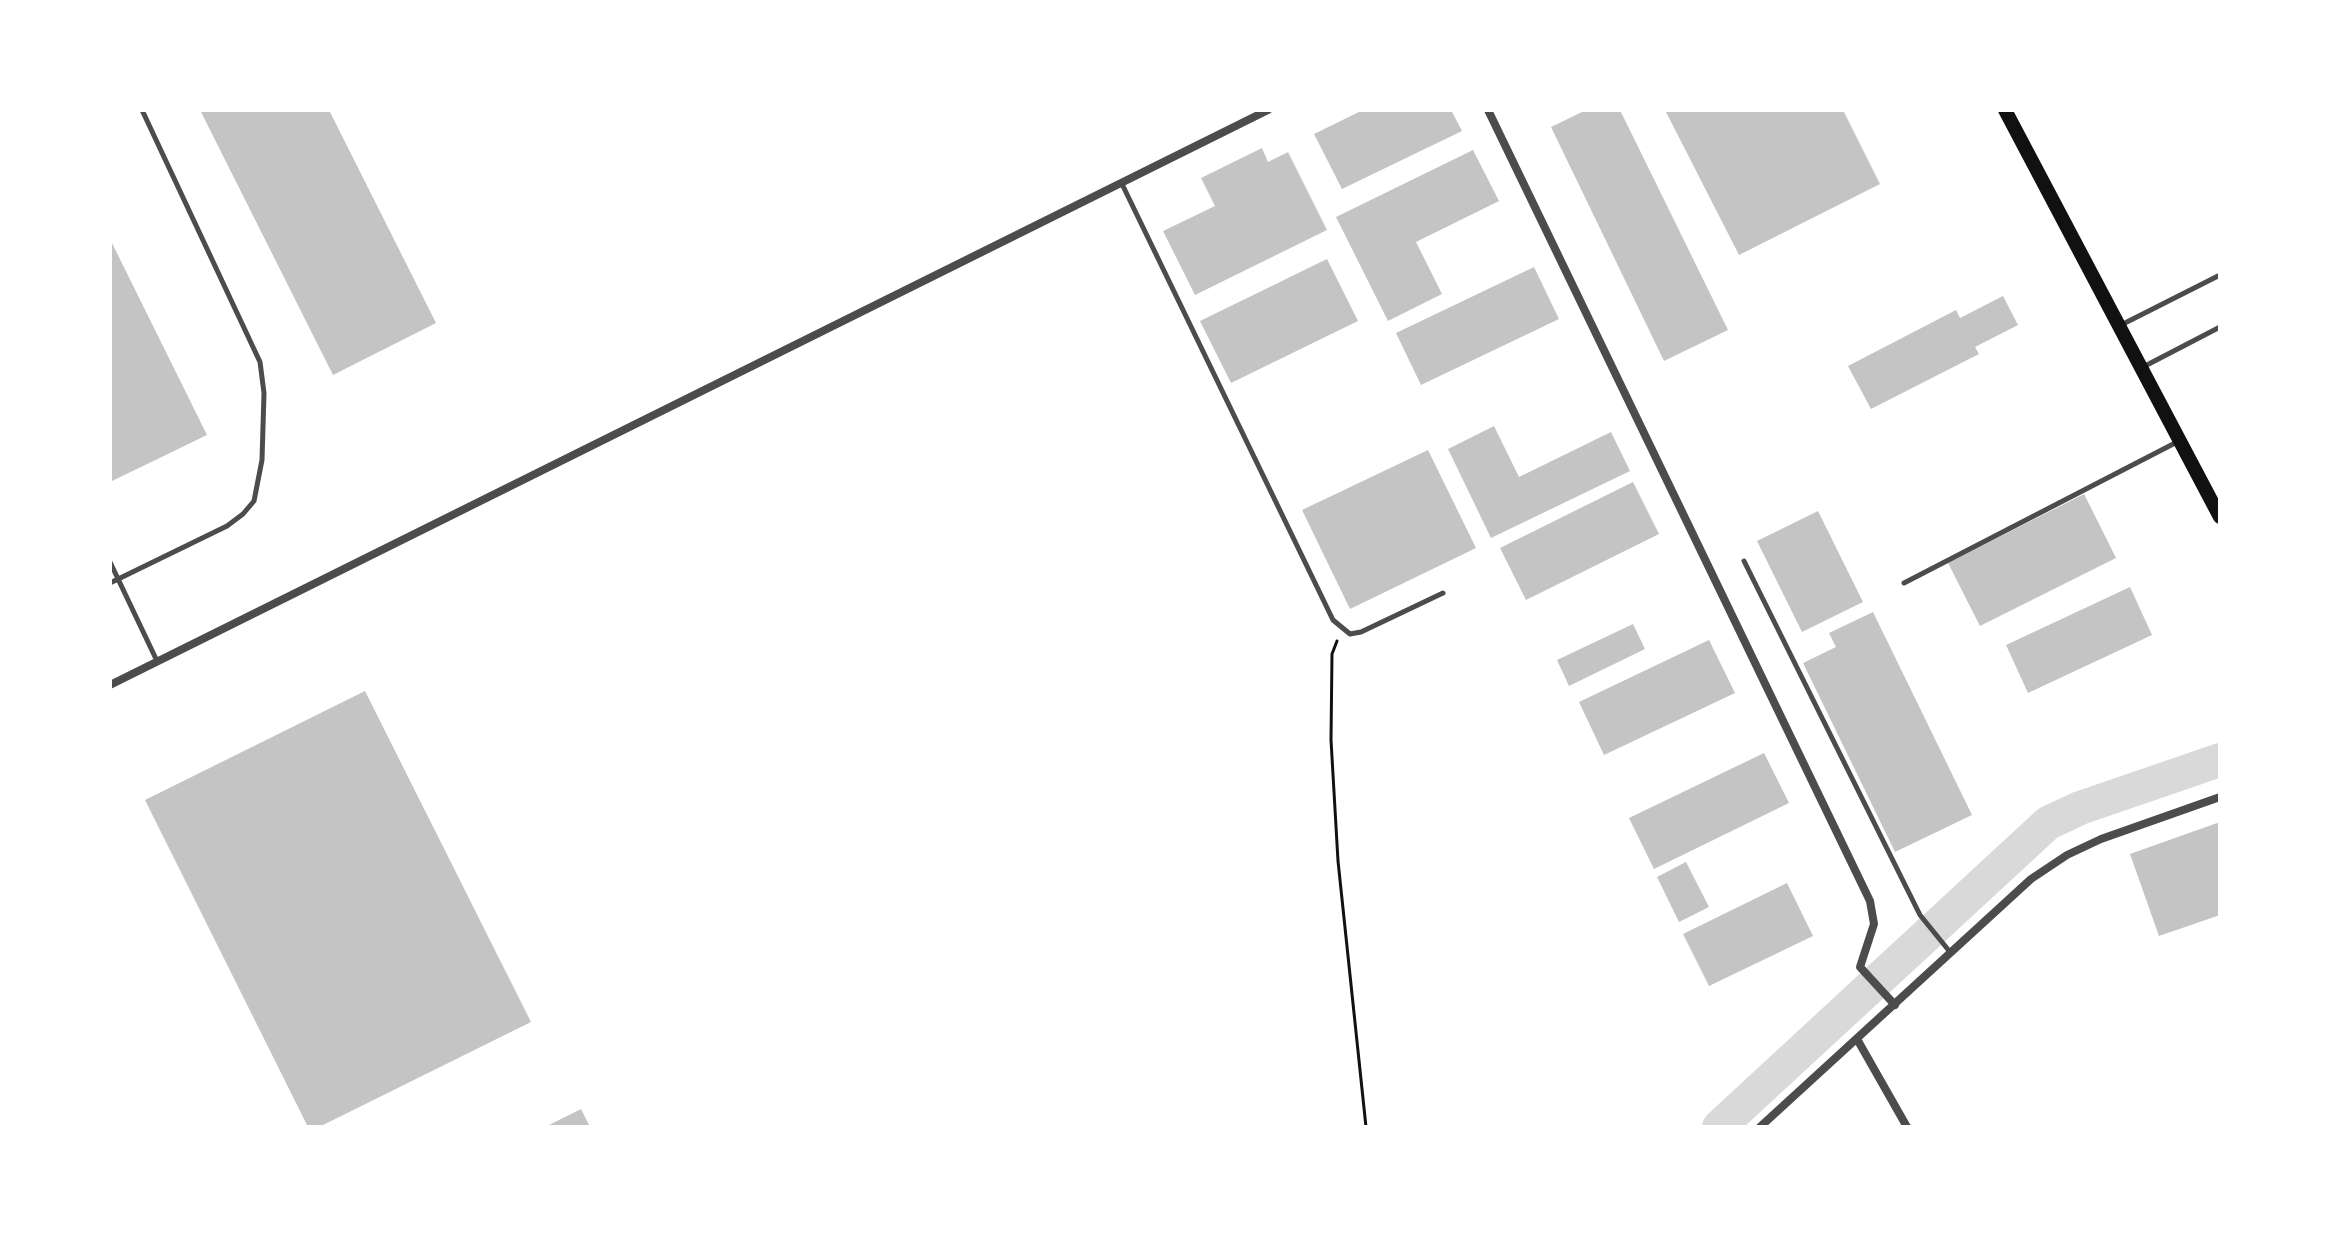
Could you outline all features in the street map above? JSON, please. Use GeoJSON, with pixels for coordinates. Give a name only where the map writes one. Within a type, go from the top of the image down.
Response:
{"type":"FeatureCollection","features":[{"type":"Feature","properties":{"kind":"main road"},"geometry":{"type":"LineString","coordinates":[[2005,110],[2220,517]]}},
{"type":"Feature","properties":{"kind":"street"},"geometry":{"type":"LineString","coordinates":[[110,685],[1268,110]]}},
{"type":"Feature","properties":{"kind":"street"},"geometry":{"type":"LineString","coordinates":[[1488,110],[1870,901],[1874,924],[1860,967],[1895,1005]]}},
{"type":"Feature","properties":{"kind":"street"},"geometry":{"type":"LineString","coordinates":[[1760,1127],[2031,879],[2067,855],[2220,797]]}},
{"type":"Feature","properties":{"kind":"street"},"geometry":{"type":"LineString","coordinates":[[1857,1039],[1907,1127]]}},
{"type":"Feature","properties":{"kind":"lane"},"geometry":{"type":"LineString","coordinates":[[110,583],[227,526],[243,514],[254,501],[262,460],[264,393],[260,362],[142,110]]}},
{"type":"Feature","properties":{"kind":"lane"},"geometry":{"type":"LineString","coordinates":[[1122,184],[1333,620],[1341,630],[1350,634],[1361,632],[1443,593]]}},
{"type":"Feature","properties":{"kind":"lane"},"geometry":{"type":"LineString","coordinates":[[2120,326],[2220,275]]}},
{"type":"Feature","properties":{"kind":"lane"},"geometry":{"type":"LineString","coordinates":[[2142,368],[2220,327]]}},
{"type":"Feature","properties":{"kind":"lane"},"geometry":{"type":"LineString","coordinates":[[1904,583],[2180,440]]}},
{"type":"Feature","properties":{"kind":"lane"},"geometry":{"type":"LineString","coordinates":[[1744,561],[1920,915],[1951,952]]}},
{"type":"Feature","properties":{"kind":"lane"},"geometry":{"type":"LineString","coordinates":[[110,562],[157,661]]}},
{"type":"Feature","properties":{"kind":"path"},"geometry":{"type":"LineString","coordinates":[[1341,630],[1332,654],[1331,740],[1348,975],[1366,1127]]}},
{"type":"Feature","properties":{"kind":"building"},"geometry":{"type":"Polygon","coordinates":[[[200,110],[329,110],[436,323],[333,375],[200,110]]]}},
{"type":"Feature","properties":{"kind":"building"},"geometry":{"type":"Polygon","coordinates":[[[1363,110],[1451,110],[1462,131],[1342,189],[1314,134],[1363,110]]]}},
{"type":"Feature","properties":{"kind":"building"},"geometry":{"type":"Polygon","coordinates":[[[1586,110],[1620,110],[1728,330],[1664,361],[1551,127],[1586,110]]]}},
{"type":"Feature","properties":{"kind":"building"},"geometry":{"type":"Polygon","coordinates":[[[1665,110],[1843,110],[1880,184],[1739,255],[1665,110]]]}},
{"type":"Feature","properties":{"kind":"building"},"geometry":{"type":"Polygon","coordinates":[[[1262,148],[1268,162],[1288,152],[1327,230],[1195,295],[1163,231],[1215,206],[1201,178],[1262,148]]]}},
{"type":"Feature","properties":{"kind":"building"},"geometry":{"type":"Polygon","coordinates":[[[1473,150],[1499,201],[1416,242],[1442,294],[1388,321],[1336,217],[1473,150]]]}},
{"type":"Feature","properties":{"kind":"building"},"geometry":{"type":"Polygon","coordinates":[[[110,239],[207,435],[110,482],[110,239]]]}},
{"type":"Feature","properties":{"kind":"building"},"geometry":{"type":"Polygon","coordinates":[[[1327,259],[1358,321],[1231,383],[1200,321],[1327,259]]]}},
{"type":"Feature","properties":{"kind":"building"},"geometry":{"type":"Polygon","coordinates":[[[1534,267],[1559,319],[1421,385],[1396,333],[1534,267]]]}},
{"type":"Feature","properties":{"kind":"building"},"geometry":{"type":"Polygon","coordinates":[[[2003,296],[2018,325],[1975,347],[1979,354],[1871,409],[1848,366],[1956,310],[1960,318],[2003,296]]]}},
{"type":"Feature","properties":{"kind":"building"},"geometry":{"type":"Polygon","coordinates":[[[1494,426],[1519,477],[1611,432],[1630,471],[1491,538],[1448,449],[1494,426]]]}},
{"type":"Feature","properties":{"kind":"building"},"geometry":{"type":"Polygon","coordinates":[[[1428,450],[1476,548],[1350,609],[1302,510],[1428,450]]]}},
{"type":"Feature","properties":{"kind":"building"},"geometry":{"type":"Polygon","coordinates":[[[1633,482],[1659,534],[1526,600],[1500,548],[1633,482]]]}},
{"type":"Feature","properties":{"kind":"building"},"geometry":{"type":"Polygon","coordinates":[[[2084,494],[2116,558],[1980,626],[1948,563],[2084,494]]]}},
{"type":"Feature","properties":{"kind":"building"},"geometry":{"type":"Polygon","coordinates":[[[1818,511],[1863,602],[1802,632],[1757,541],[1818,511]]]}},
{"type":"Feature","properties":{"kind":"building"},"geometry":{"type":"Polygon","coordinates":[[[2130,587],[2152,635],[2028,693],[2006,645],[2130,587]]]}},
{"type":"Feature","properties":{"kind":"building"},"geometry":{"type":"Polygon","coordinates":[[[1873,612],[1972,815],[1895,852],[1803,663],[1836,647],[1829,633],[1873,612]]]}},
{"type":"Feature","properties":{"kind":"building"},"geometry":{"type":"Polygon","coordinates":[[[1633,624],[1645,649],[1569,686],[1557,660],[1633,624]]]}},
{"type":"Feature","properties":{"kind":"building"},"geometry":{"type":"Polygon","coordinates":[[[1709,640],[1735,693],[1604,755],[1579,702],[1709,640]]]}},
{"type":"Feature","properties":{"kind":"building"},"geometry":{"type":"Polygon","coordinates":[[[365,691],[531,1022],[319,1127],[308,1127],[145,800],[365,691]]]}},
{"type":"Feature","properties":{"kind":"building"},"geometry":{"type":"Polygon","coordinates":[[[1764,753],[1789,803],[1654,869],[1629,818],[1764,753]]]}},
{"type":"Feature","properties":{"kind":"building"},"geometry":{"type":"Polygon","coordinates":[[[2220,822],[2220,915],[2159,936],[2130,854],[2220,822]]]}},
{"type":"Feature","properties":{"kind":"building"},"geometry":{"type":"Polygon","coordinates":[[[1686,862],[1709,907],[1679,922],[1657,877],[1686,862]]]}},
{"type":"Feature","properties":{"kind":"building"},"geometry":{"type":"Polygon","coordinates":[[[1787,883],[1813,936],[1709,986],[1683,934],[1787,883]]]}},
{"type":"Feature","properties":{"kind":"building"},"geometry":{"type":"Polygon","coordinates":[[[581,1109],[590,1127],[545,1127],[581,1109]]]}},
{"type":"Feature","properties":{"kind":"waterway"},"geometry":{"type":"LineString","coordinates":[[1719,1127],[2048,823],[2080,808],[2220,760]]}}]}
